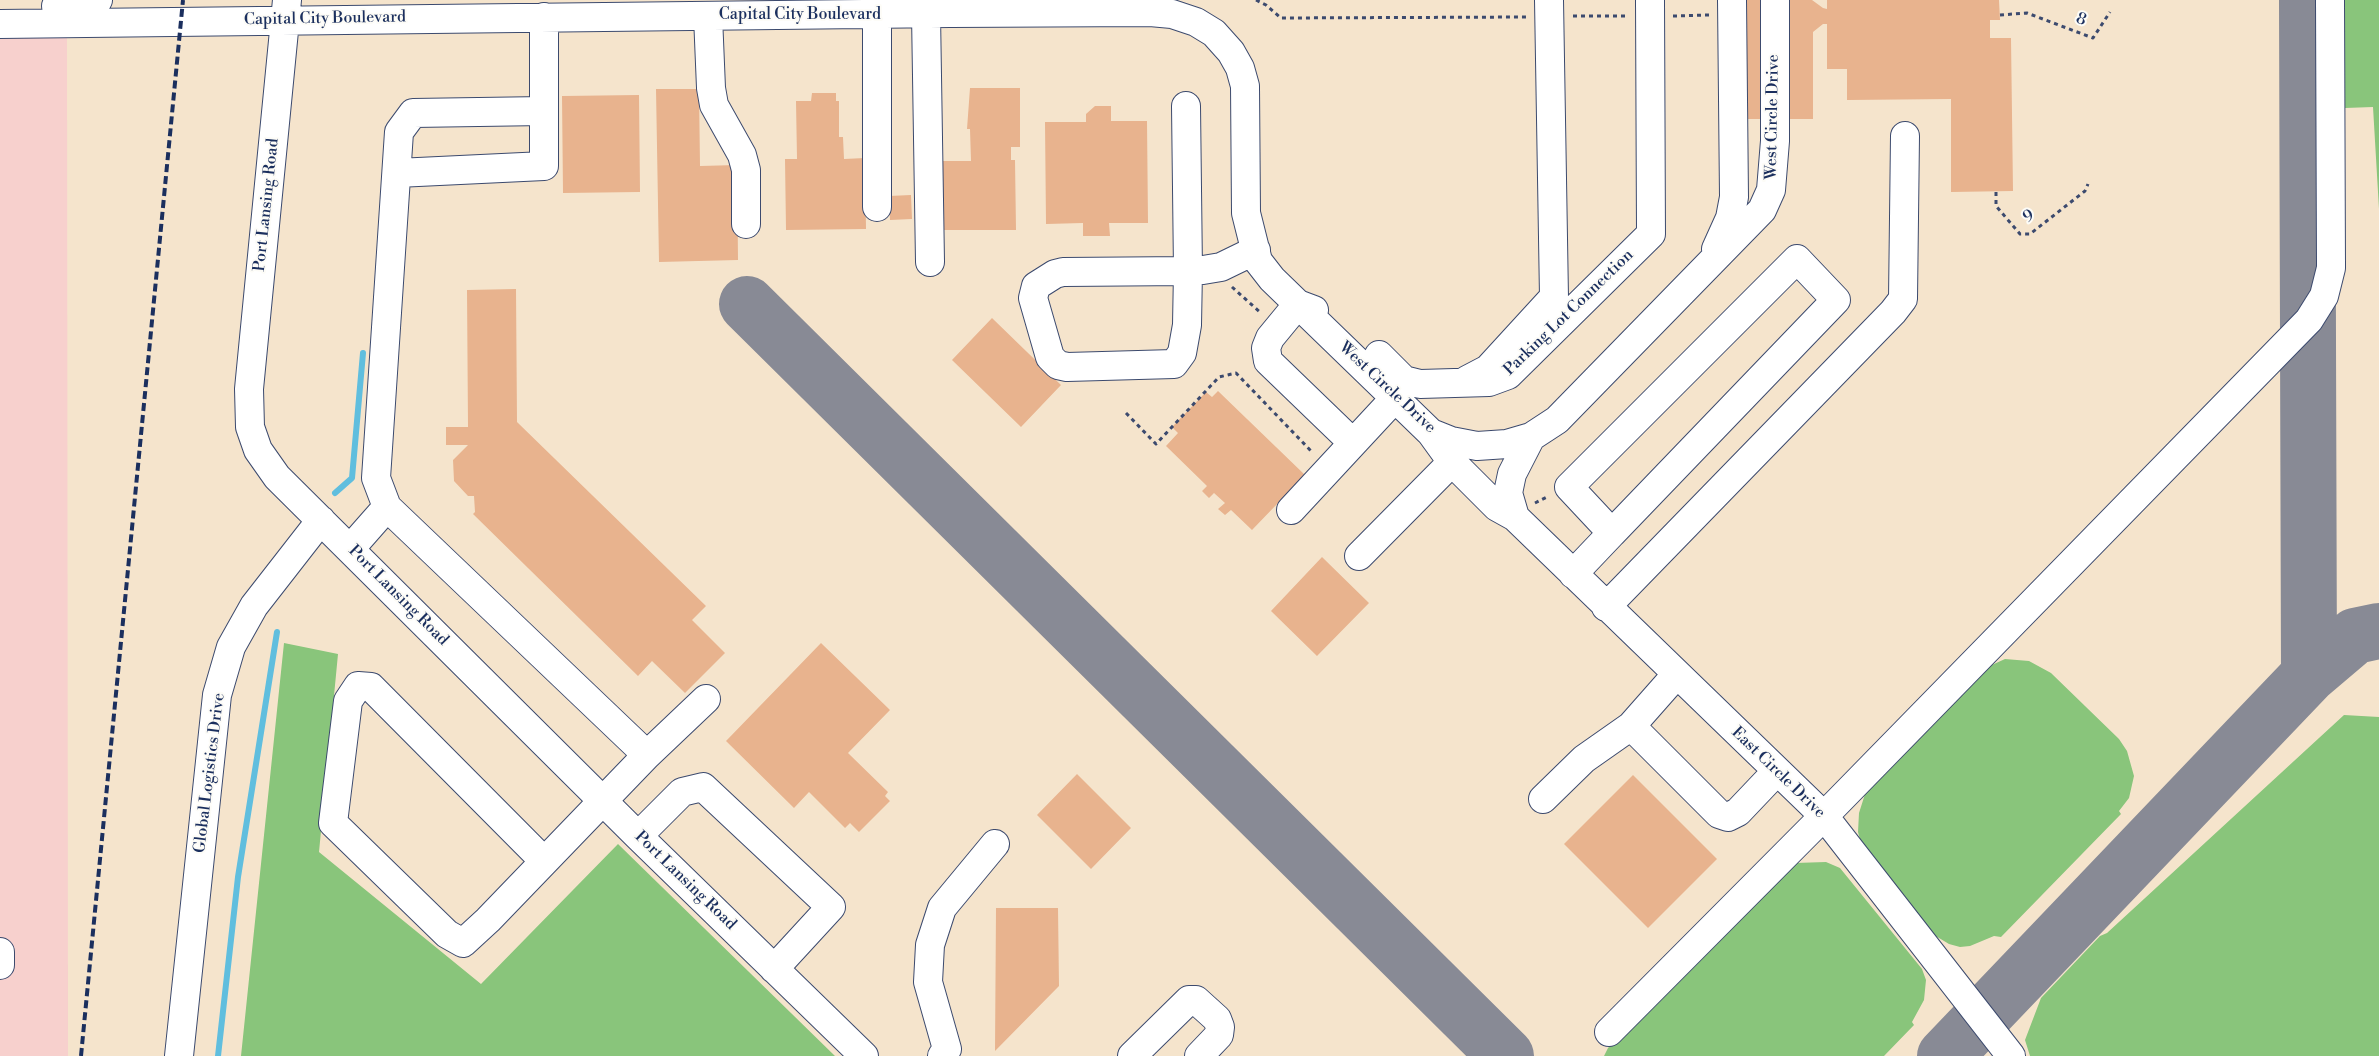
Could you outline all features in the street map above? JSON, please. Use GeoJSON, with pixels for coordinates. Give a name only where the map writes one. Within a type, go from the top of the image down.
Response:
{"type":"FeatureCollection","features":[{"type":"Feature","properties":{"kind":"street"},"geometry":{"type":"LineString","coordinates":[[0,7],[84,6],[98,0]]}},
{"type":"Feature","properties":{"kind":"street","name":"West Circle Drive"},"geometry":{"type":"LineString","coordinates":[[942,9],[1150,12],[1196,22],[1214,33],[1231,52],[1240,68],[1245,86],[1246,213],[1258,261],[1267,273],[1298,304],[1431,433],[1451,441],[1477,446],[1507,444],[1531,437],[1557,420],[1713,258],[1762,210],[1771,190],[1775,141],[1775,0]]}},
{"type":"Feature","properties":{"kind":"street"},"geometry":{"type":"LineString","coordinates":[[1609,1032],[1824,816],[2309,320],[2324,296],[2331,268],[2330,0]]}},
{"type":"Feature","properties":{"kind":"street","name":"Capital City Boulevard"},"geometry":{"type":"LineString","coordinates":[[0,24],[286,10],[544,17],[651,8],[708,16],[877,14],[942,9]]}},
{"type":"Feature","properties":{"kind":"street"},"geometry":{"type":"LineString","coordinates":[[1460,382],[1488,369],[1554,297],[1549,8]]}},
{"type":"Feature","properties":{"kind":"street","name":"Parking Lot Connection"},"geometry":{"type":"LineString","coordinates":[[1298,304],[1344,321],[1404,380],[1420,384],[1489,382],[1508,375],[1651,234],[1650,8]]}},
{"type":"Feature","properties":{"kind":"street"},"geometry":{"type":"LineString","coordinates":[[1713,258],[1730,218],[1734,197],[1732,8]]}},
{"type":"Feature","properties":{"kind":"street"},"geometry":{"type":"LineString","coordinates":[[930,262],[942,9]]}},
{"type":"Feature","properties":{"kind":"street","name":"Port Lansing Road"},"geometry":{"type":"LineString","coordinates":[[286,10],[249,389],[250,427],[258,450],[277,477],[638,836],[864,1056]]}},
{"type":"Feature","properties":{"kind":"street"},"geometry":{"type":"LineString","coordinates":[[877,14],[877,207]]}},
{"type":"Feature","properties":{"kind":"street"},"geometry":{"type":"LineString","coordinates":[[708,16],[712,97],[714,105],[742,155],[746,170],[746,224]]}},
{"type":"Feature","properties":{"kind":"street"},"geometry":{"type":"LineString","coordinates":[[397,173],[544,166],[544,17]]}},
{"type":"Feature","properties":{"kind":"street"},"geometry":{"type":"LineString","coordinates":[[1186,106],[1188,271],[1185,340],[1182,353],[1174,364],[1067,367],[1058,365],[1050,357],[1034,298],[1036,286],[1063,272],[1188,271],[1221,267],[1256,250]]}},
{"type":"Feature","properties":{"kind":"street"},"geometry":{"type":"LineString","coordinates":[[544,111],[412,113],[399,132],[376,478],[387,507],[647,755]]}},
{"type":"Feature","properties":{"kind":"street"},"geometry":{"type":"LineString","coordinates":[[1606,607],[1894,312],[1903,299],[1905,285],[1905,136]]}},
{"type":"Feature","properties":{"kind":"street"},"geometry":{"type":"LineString","coordinates":[[1572,574],[1612,533],[1836,300],[1797,259],[1569,486],[1612,533]]}},
{"type":"Feature","properties":{"kind":"street"},"geometry":{"type":"LineString","coordinates":[[1298,304],[1270,338],[1266,348],[1268,361],[1348,439]]}},
{"type":"Feature","properties":{"kind":"street"},"geometry":{"type":"LineString","coordinates":[[1291,510],[1348,439],[1395,398]]}},
{"type":"Feature","properties":{"kind":"street","name":"East Circle Drive"},"geometry":{"type":"LineString","coordinates":[[1431,433],[1452,462],[1497,508],[1515,517],[1776,772],[1824,816],[2011,1056]]}},
{"type":"Feature","properties":{"kind":"street","name":"East Circle Drive"},"geometry":{"type":"LineString","coordinates":[[1515,517],[1508,493],[1512,474],[1531,437]]}},
{"type":"Feature","properties":{"kind":"street"},"geometry":{"type":"LineString","coordinates":[[1359,556],[1452,462]]}},
{"type":"Feature","properties":{"kind":"street"},"geometry":{"type":"LineString","coordinates":[[350,549],[387,507]]}},
{"type":"Feature","properties":{"kind":"street","name":"Global Logistics Drive"},"geometry":{"type":"LineString","coordinates":[[179,1056],[218,695],[231,647],[254,606],[321,520]]}},
{"type":"Feature","properties":{"kind":"street"},"geometry":{"type":"LineString","coordinates":[[1543,799],[1584,759],[1631,726],[1676,675]]}},
{"type":"Feature","properties":{"kind":"street"},"geometry":{"type":"LineString","coordinates":[[544,861],[370,687],[358,686],[348,701],[333,823],[447,934],[463,943],[544,861],[602,800],[706,699]]}},
{"type":"Feature","properties":{"kind":"street"},"geometry":{"type":"LineString","coordinates":[[1631,726],[1719,814],[1728,817],[1738,812],[1776,772]]}},
{"type":"Feature","properties":{"kind":"street"},"geometry":{"type":"LineString","coordinates":[[638,836],[682,792],[703,787],[831,907],[774,968]]}},
{"type":"Feature","properties":{"kind":"street"},"geometry":{"type":"LineString","coordinates":[[942,1056],[948,1049],[928,982],[930,945],[942,908],[995,844]]}},
{"type":"Feature","properties":{"kind":"street"},"geometry":{"type":"LineString","coordinates":[[0,952],[0,965]]}},
{"type":"Feature","properties":{"kind":"street"},"geometry":{"type":"LineString","coordinates":[[1132,1056],[1189,1000],[1196,1000],[1217,1019],[1220,1027],[1219,1035],[1199,1056]]}},
{"type":"Feature","properties":{"kind":"path"},"geometry":{"type":"LineString","coordinates":[[1256,0],[1266,5],[1281,18],[1549,8],[1732,8]]}},
{"type":"Feature","properties":{"kind":"path","name":"8"},"geometry":{"type":"LineString","coordinates":[[2000,15],[2027,13],[2093,38],[2110,12]]}},
{"type":"Feature","properties":{"kind":"path","name":"9"},"geometry":{"type":"LineString","coordinates":[[1996,192],[1996,206],[2020,234],[2030,234],[2085,191],[2088,184]]}},
{"type":"Feature","properties":{"kind":"path"},"geometry":{"type":"LineString","coordinates":[[1126,413],[1156,444],[1219,377],[1236,373],[1318,458],[1348,439]]}},
{"type":"Feature","properties":{"kind":"shaded area"},"geometry":{"type":"Polygon","coordinates":[[[0,21],[67,22],[68,1056],[0,1056],[0,21]]]}},
{"type":"Feature","properties":{"kind":"green space"},"geometry":{"type":"Polygon","coordinates":[[[2344,0],[2379,0],[2379,209],[2373,107],[2345,108],[2344,0]]]}},
{"type":"Feature","properties":{"kind":"green space"},"geometry":{"type":"Polygon","coordinates":[[[284,643],[338,654],[319,852],[481,984],[618,844],[835,1056],[241,1056],[284,643]]]}},
{"type":"Feature","properties":{"kind":"green space"},"geometry":{"type":"Polygon","coordinates":[[[2005,659],[2029,661],[2051,673],[2119,739],[2127,751],[2134,776],[2129,798],[2119,811],[2121,814],[2001,937],[1994,936],[1970,946],[1960,947],[1949,944],[1934,935],[1861,843],[1858,832],[1859,813],[1866,791],[1983,669],[2005,659]]]}},
{"type":"Feature","properties":{"kind":"green space"},"geometry":{"type":"Polygon","coordinates":[[[2344,715],[2379,717],[2379,1056],[2030,1056],[2025,1040],[2041,998],[2100,936],[2107,933],[2344,715]]]}},
{"type":"Feature","properties":{"kind":"green space"},"geometry":{"type":"Polygon","coordinates":[[[1826,862],[1840,868],[1922,969],[1926,980],[1924,1000],[1912,1022],[1914,1025],[1884,1056],[1604,1056],[1608,1048],[1781,874],[1795,863],[1826,862]]]}},
{"type":"Feature","properties":{"kind":"building"},"geometry":{"type":"Polygon","coordinates":[[[1735,0],[1812,0],[1827,9],[1827,0],[1999,0],[2000,20],[1990,20],[1990,38],[2011,38],[2013,191],[1951,192],[1951,99],[1847,100],[1847,69],[1827,69],[1827,24],[1823,24],[1813,32],[1813,119],[1736,119],[1735,0]]]}},
{"type":"Feature","properties":{"kind":"building"},"geometry":{"type":"Polygon","coordinates":[[[970,88],[1020,88],[1020,147],[1011,147],[1011,160],[1015,160],[1016,230],[938,230],[938,161],[971,161],[970,129],[967,129],[970,88]]]}},
{"type":"Feature","properties":{"kind":"building"},"geometry":{"type":"Polygon","coordinates":[[[656,89],[699,89],[700,166],[737,165],[738,260],[659,262],[656,89]]]}},
{"type":"Feature","properties":{"kind":"building"},"geometry":{"type":"Polygon","coordinates":[[[812,93],[836,93],[836,101],[839,101],[839,137],[843,137],[844,159],[865,158],[866,229],[786,230],[785,159],[797,159],[796,101],[811,101],[812,93]]]}},
{"type":"Feature","properties":{"kind":"building"},"geometry":{"type":"Polygon","coordinates":[[[639,95],[640,192],[563,193],[562,96],[639,95]]]}},
{"type":"Feature","properties":{"kind":"building"},"geometry":{"type":"Polygon","coordinates":[[[1095,106],[1111,106],[1111,121],[1147,121],[1148,223],[1109,223],[1110,236],[1083,236],[1083,223],[1046,224],[1045,122],[1086,122],[1086,114],[1095,106]]]}},
{"type":"Feature","properties":{"kind":"building"},"geometry":{"type":"Polygon","coordinates":[[[911,195],[912,219],[890,220],[889,196],[911,195]]]}},
{"type":"Feature","properties":{"kind":"building"},"geometry":{"type":"Polygon","coordinates":[[[516,289],[517,422],[706,606],[692,620],[725,653],[685,693],[652,661],[638,676],[473,514],[475,512],[474,496],[468,496],[454,481],[453,460],[468,445],[446,445],[446,427],[468,427],[467,290],[516,289]]]}},
{"type":"Feature","properties":{"kind":"building"},"geometry":{"type":"Polygon","coordinates":[[[992,318],[1061,385],[1021,427],[952,360],[992,318]]]}},
{"type":"Feature","properties":{"kind":"building"},"geometry":{"type":"Polygon","coordinates":[[[1218,391],[1305,475],[1252,530],[1231,510],[1225,515],[1218,509],[1225,503],[1214,493],[1209,498],[1202,491],[1207,486],[1166,446],[1178,433],[1172,427],[1206,392],[1212,397],[1218,391]]]}},
{"type":"Feature","properties":{"kind":"building"},"geometry":{"type":"Polygon","coordinates":[[[1322,557],[1369,603],[1317,656],[1271,611],[1322,557]]]}},
{"type":"Feature","properties":{"kind":"building"},"geometry":{"type":"Polygon","coordinates":[[[821,643],[890,710],[848,753],[888,792],[885,796],[890,801],[859,832],[850,823],[845,828],[809,792],[794,808],[726,741],[821,643]]]}},
{"type":"Feature","properties":{"kind":"building"},"geometry":{"type":"Polygon","coordinates":[[[1077,774],[1131,828],[1091,869],[1037,815],[1077,774]]]}},
{"type":"Feature","properties":{"kind":"building"},"geometry":{"type":"Polygon","coordinates":[[[1633,775],[1717,859],[1648,928],[1564,844],[1633,775]]]}},
{"type":"Feature","properties":{"kind":"building"},"geometry":{"type":"Polygon","coordinates":[[[996,908],[1058,908],[1059,986],[995,1051],[996,908]]]}},
{"type":"Feature","properties":{"kind":"waterway"},"geometry":{"type":"LineString","coordinates":[[335,493],[352,478],[363,353]]}},
{"type":"Feature","properties":{"kind":"waterway"},"geometry":{"type":"LineString","coordinates":[[218,1056],[238,877],[277,632]]}},
{"type":"Feature","properties":{"kind":"taxiway"},"geometry":{"type":"LineString","coordinates":[[2307,0],[2309,675]]}},
{"type":"Feature","properties":{"kind":"taxiway"},"geometry":{"type":"LineString","coordinates":[[747,304],[1506,1056]]}},
{"type":"Feature","properties":{"kind":"taxiway"},"geometry":{"type":"LineString","coordinates":[[1945,1056],[2309,675],[2355,636],[2379,631]]}},
{"type":"Feature","properties":{"kind":"railway"},"geometry":{"type":"LineString","coordinates":[[81,1056],[183,0]]}}]}
